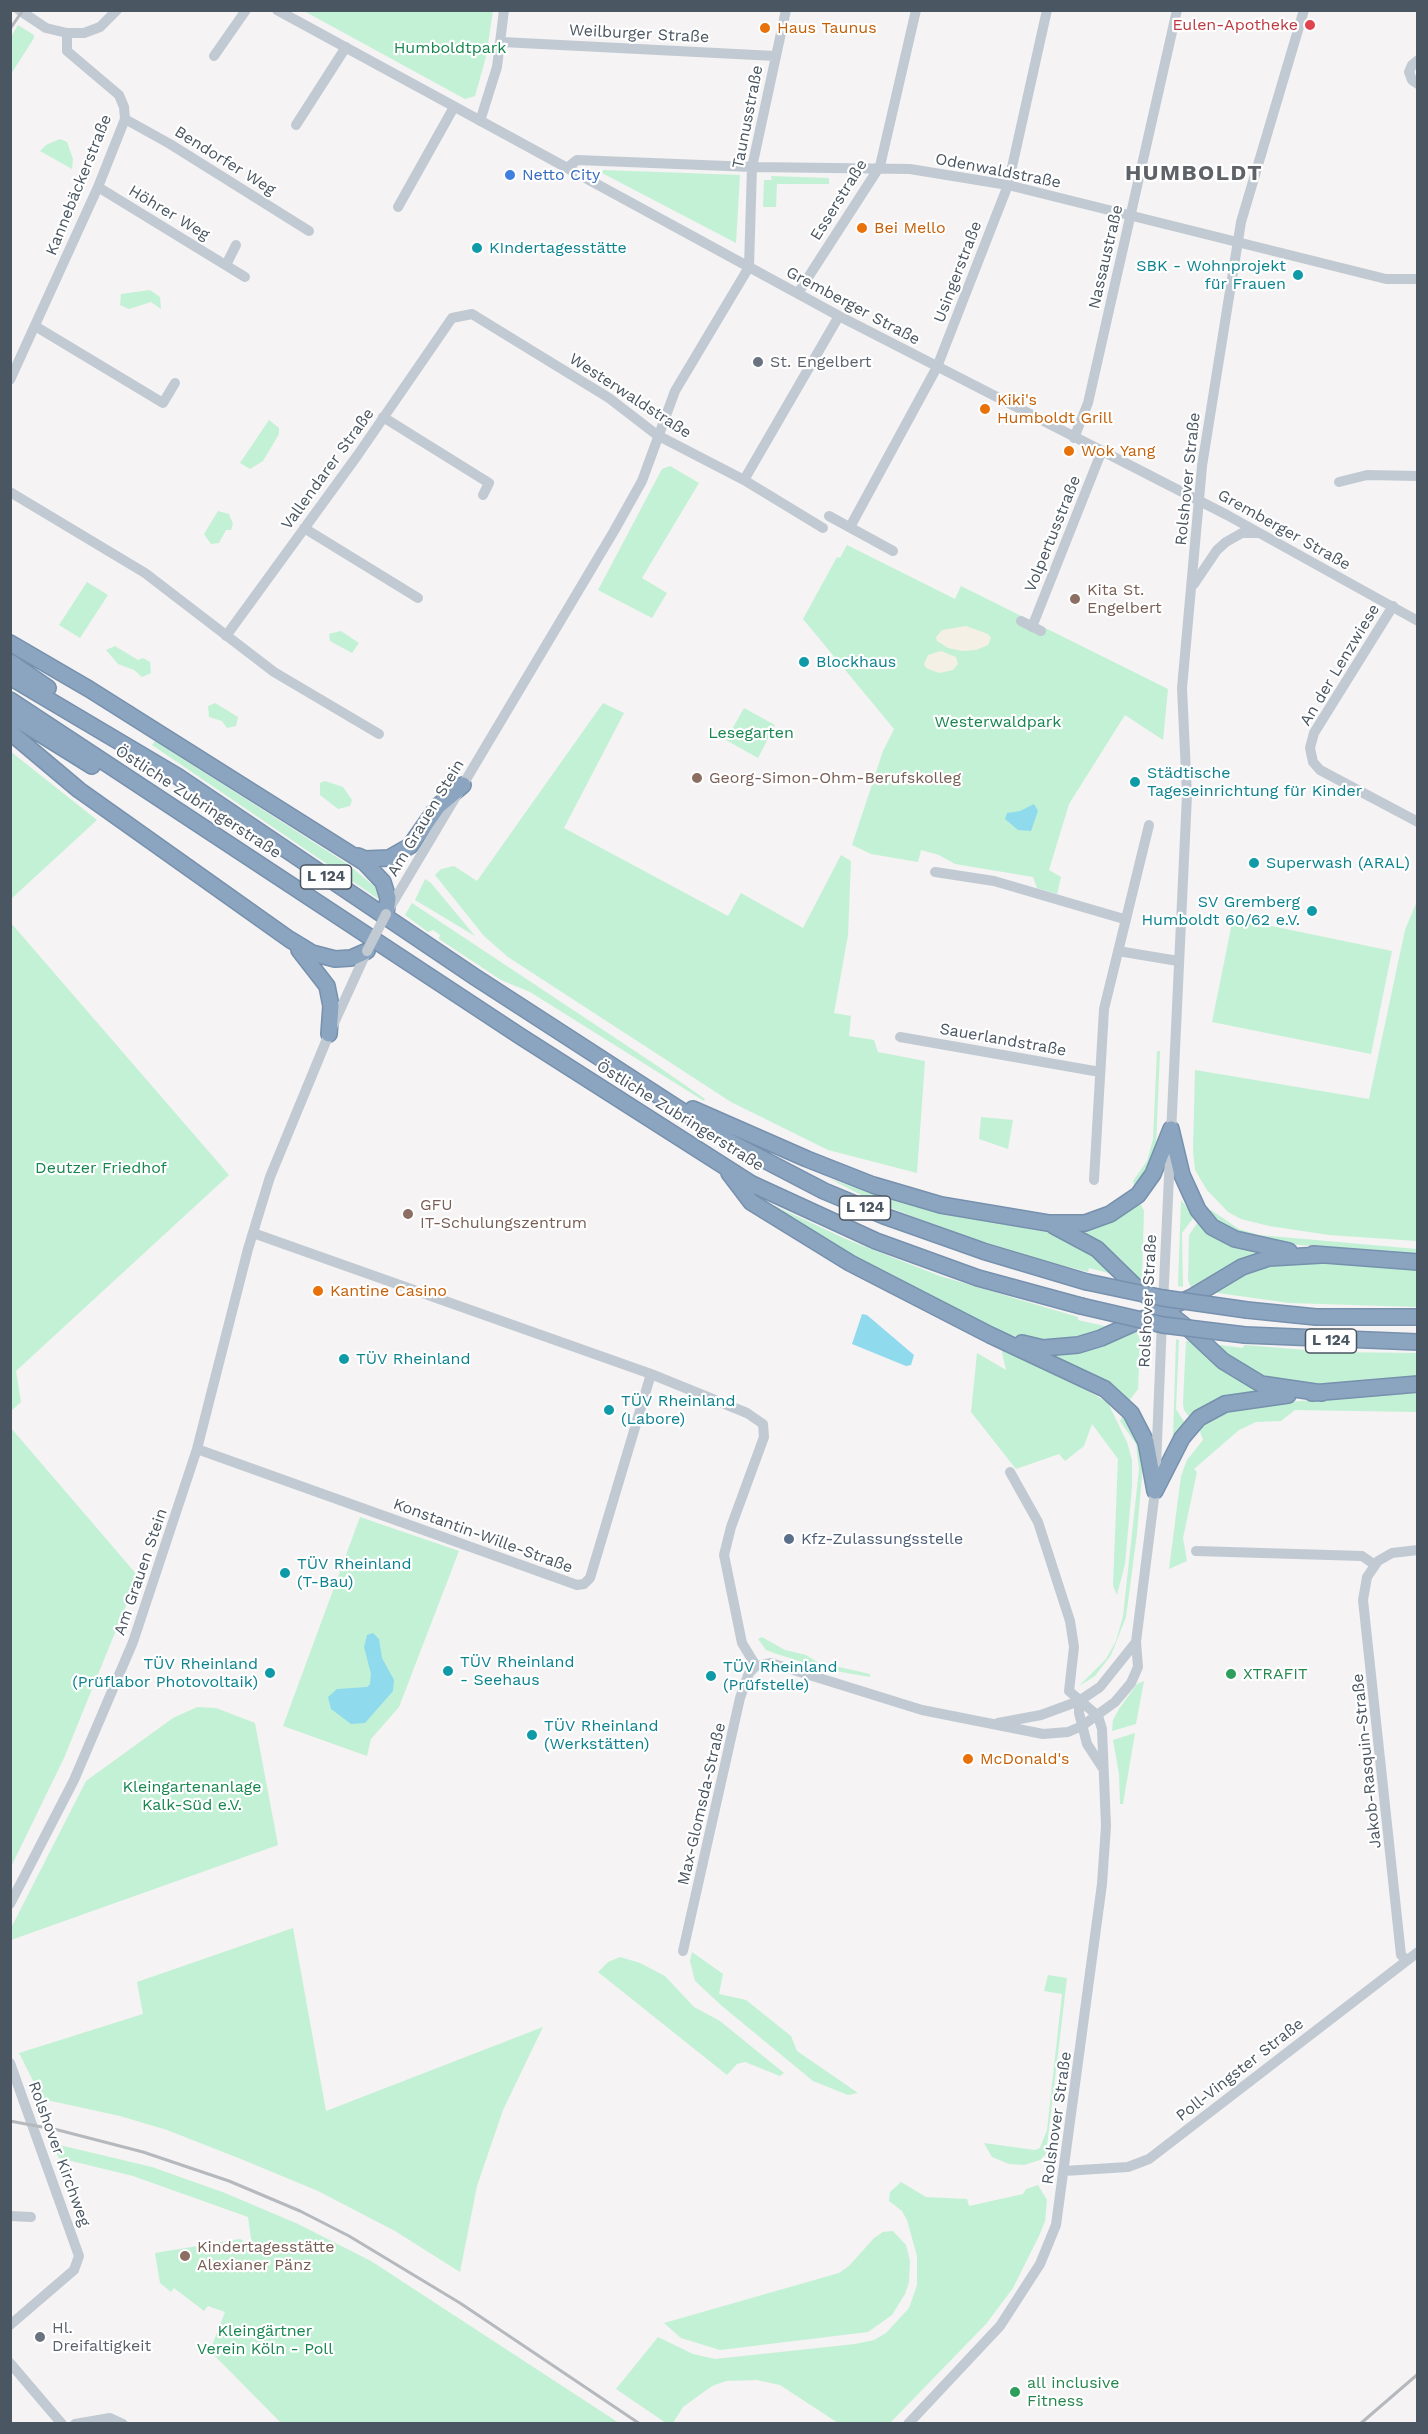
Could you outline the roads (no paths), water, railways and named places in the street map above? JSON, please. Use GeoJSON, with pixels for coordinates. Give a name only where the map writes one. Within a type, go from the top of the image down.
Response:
{"type":"FeatureCollection","features":[{"type":"Feature","properties":{"kind":"highway"},"geometry":{"type":"LineString","coordinates":[[10,643],[89,688],[375,870],[383,882],[388,898],[386,914]]}},
{"type":"Feature","properties":{"kind":"highway","name":"L 124"},"geometry":{"type":"LineString","coordinates":[[10,662],[177,776]]}},
{"type":"Feature","properties":{"kind":"highway","name":"Östliche Zubringerstraße"},"geometry":{"type":"LineString","coordinates":[[10,676],[177,776],[475,977],[661,1095],[730,1142],[824,1191],[884,1216],[983,1251],[1087,1282],[1163,1299],[1316,1317],[1418,1317]]}},
{"type":"Feature","properties":{"kind":"highway","name":"Östliche Zubringerstraße"},"geometry":{"type":"LineString","coordinates":[[10,700],[520,1036],[752,1184],[876,1240],[978,1278],[1081,1306],[1163,1324],[1245,1335],[1418,1342]]}},
{"type":"Feature","properties":{"kind":"highway"},"geometry":{"type":"LineString","coordinates":[[10,715],[153,804],[218,837]]}},
{"type":"Feature","properties":{"kind":"highway"},"geometry":{"type":"LineString","coordinates":[[10,732],[79,790],[289,939],[312,953],[329,958],[347,959],[367,951]]}},
{"type":"Feature","properties":{"kind":"highway"},"geometry":{"type":"LineString","coordinates":[[345,850],[365,859],[389,858],[410,846],[438,806],[463,785]]}},
{"type":"Feature","properties":{"kind":"highway"},"geometry":{"type":"LineString","coordinates":[[289,939],[327,986],[331,1006],[329,1034]]}},
{"type":"Feature","properties":{"kind":"highway"},"geometry":{"type":"LineString","coordinates":[[661,1095],[807,1159],[873,1185],[940,1205],[1048,1223],[1085,1223],[1110,1215],[1138,1195],[1153,1174],[1171,1129]]}},
{"type":"Feature","properties":{"kind":"highway"},"geometry":{"type":"LineString","coordinates":[[1171,1129],[1182,1175],[1198,1210],[1212,1227],[1235,1239],[1321,1255],[1418,1262]]}},
{"type":"Feature","properties":{"kind":"highway"},"geometry":{"type":"LineString","coordinates":[[724,1167],[751,1202],[850,1263],[990,1335],[1105,1389],[1116,1397],[1131,1413],[1146,1442],[1155,1491]]}},
{"type":"Feature","properties":{"kind":"highway"},"geometry":{"type":"LineString","coordinates":[[1048,1223],[1097,1249],[1138,1289],[1190,1330],[1222,1361],[1261,1384],[1322,1393]]}},
{"type":"Feature","properties":{"kind":"highway"},"geometry":{"type":"LineString","coordinates":[[990,1335],[1043,1348],[1078,1346],[1192,1297],[1242,1267],[1269,1258],[1321,1255]]}},
{"type":"Feature","properties":{"kind":"highway"},"geometry":{"type":"LineString","coordinates":[[1155,1491],[1191,1424],[1210,1410],[1246,1400],[1418,1384]]}},
{"type":"Feature","properties":{"kind":"street"},"geometry":{"type":"LineString","coordinates":[[19,10],[46,28],[67,33],[84,33],[100,27],[117,10]]}},
{"type":"Feature","properties":{"kind":"street"},"geometry":{"type":"LineString","coordinates":[[214,56],[246,10]]}},
{"type":"Feature","properties":{"kind":"street","name":"Gremberger Straße"},"geometry":{"type":"LineString","coordinates":[[277,10],[839,316],[1260,533],[1418,621]]}},
{"type":"Feature","properties":{"kind":"street"},"geometry":{"type":"LineString","coordinates":[[480,121],[502,42],[504,10]]}},
{"type":"Feature","properties":{"kind":"street","name":"Taunusstraße"},"geometry":{"type":"LineString","coordinates":[[749,267],[752,167],[786,10]]}},
{"type":"Feature","properties":{"kind":"street","name":"Esserstraße"},"geometry":{"type":"LineString","coordinates":[[798,293],[880,166],[916,10]]}},
{"type":"Feature","properties":{"kind":"street","name":"Usingerstraße"},"geometry":{"type":"LineString","coordinates":[[850,527],[937,367],[1008,185],[1047,10]]}},
{"type":"Feature","properties":{"kind":"street","name":"Nassaustraße"},"geometry":{"type":"LineString","coordinates":[[1074,438],[1089,403],[1177,10]]}},
{"type":"Feature","properties":{"kind":"street","name":"Rolshover Straße"},"geometry":{"type":"LineString","coordinates":[[908,2424],[1000,2326],[1029,2283],[1056,2225],[1104,1861],[1106,1826],[1102,1767],[1104,1746],[1098,1716],[1115,1702],[1137,1672],[1139,1658],[1136,1642],[1155,1491],[1187,784],[1182,688],[1202,466],[1238,242],[1304,10]]}},
{"type":"Feature","properties":{"kind":"street","name":"Kannebäckerstraße"},"geometry":{"type":"LineString","coordinates":[[10,380],[98,187],[125,119],[124,106],[119,95],[67,51],[67,33]]}},
{"type":"Feature","properties":{"kind":"street","name":"Weilburger Straße"},"geometry":{"type":"LineString","coordinates":[[502,42],[775,56]]}},
{"type":"Feature","properties":{"kind":"street"},"geometry":{"type":"LineString","coordinates":[[296,125],[346,47]]}},
{"type":"Feature","properties":{"kind":"street"},"geometry":{"type":"LineString","coordinates":[[1418,60],[1409,72],[1412,80],[1418,84]]}},
{"type":"Feature","properties":{"kind":"street"},"geometry":{"type":"LineString","coordinates":[[398,207],[454,107]]}},
{"type":"Feature","properties":{"kind":"street","name":"Bendorfer Weg"},"geometry":{"type":"LineString","coordinates":[[125,119],[170,144],[309,231]]}},
{"type":"Feature","properties":{"kind":"street","name":"Odenwaldstraße"},"geometry":{"type":"LineString","coordinates":[[567,168],[577,160],[752,167],[880,166],[1008,185],[1386,279],[1418,279]]}},
{"type":"Feature","properties":{"kind":"street","name":"Höhrer Weg"},"geometry":{"type":"LineString","coordinates":[[98,187],[245,277]]}},
{"type":"Feature","properties":{"kind":"street"},"geometry":{"type":"LineString","coordinates":[[226,265],[236,245]]}},
{"type":"Feature","properties":{"kind":"street","name":"Am Grauen Stein"},"geometry":{"type":"LineString","coordinates":[[10,1904],[48,1834],[114,1689],[145,1608],[197,1449],[253,1233],[276,1163],[329,1034],[386,914],[642,481],[675,391],[749,267]]}},
{"type":"Feature","properties":{"kind":"street","name":"Westerwaldstraße"},"geometry":{"type":"LineString","coordinates":[[452,318],[472,314],[609,398],[657,435],[744,480],[823,528]]}},
{"type":"Feature","properties":{"kind":"street"},"geometry":{"type":"LineString","coordinates":[[744,480],[839,316]]}},
{"type":"Feature","properties":{"kind":"street","name":"Vallendarer Straße"},"geometry":{"type":"LineString","coordinates":[[226,636],[452,318]]}},
{"type":"Feature","properties":{"kind":"street"},"geometry":{"type":"LineString","coordinates":[[35,326],[163,403],[175,383]]}},
{"type":"Feature","properties":{"kind":"street"},"geometry":{"type":"LineString","coordinates":[[383,417],[489,483],[483,495]]}},
{"type":"Feature","properties":{"kind":"street","name":"Volpertusstraße"},"geometry":{"type":"LineString","coordinates":[[1021,621],[1037,629],[1101,453]]}},
{"type":"Feature","properties":{"kind":"street"},"geometry":{"type":"LineString","coordinates":[[1339,482],[1367,475],[1418,476]]}},
{"type":"Feature","properties":{"kind":"street"},"geometry":{"type":"LineString","coordinates":[[10,492],[144,573],[274,672],[379,734]]}},
{"type":"Feature","properties":{"kind":"street"},"geometry":{"type":"LineString","coordinates":[[829,516],[893,551]]}},
{"type":"Feature","properties":{"kind":"street"},"geometry":{"type":"LineString","coordinates":[[304,528],[418,598]]}},
{"type":"Feature","properties":{"kind":"street"},"geometry":{"type":"LineString","coordinates":[[1192,587],[1217,550],[1226,542],[1242,533],[1260,533]]}},
{"type":"Feature","properties":{"kind":"street","name":"An der Lenzwiese"},"geometry":{"type":"LineString","coordinates":[[1393,606],[1314,733],[1310,748],[1313,762],[1320,770],[1418,822]]}},
{"type":"Feature","properties":{"kind":"street"},"geometry":{"type":"LineString","coordinates":[[1094,1180],[1104,1009],[1124,919],[1149,825]]}},
{"type":"Feature","properties":{"kind":"street"},"geometry":{"type":"LineString","coordinates":[[935,872],[994,881],[1124,919]]}},
{"type":"Feature","properties":{"kind":"street"},"geometry":{"type":"LineString","coordinates":[[1118,951],[1178,961]]}},
{"type":"Feature","properties":{"kind":"street","name":"Sauerlandstraße"},"geometry":{"type":"LineString","coordinates":[[900,1037],[1100,1072]]}},
{"type":"Feature","properties":{"kind":"street"},"geometry":{"type":"LineString","coordinates":[[253,1233],[651,1374],[747,1413],[763,1425],[764,1437],[731,1527],[724,1555],[742,1643],[756,1666],[763,1662],[771,1663],[922,1710],[1042,1734],[1068,1732],[1098,1716],[1079,1701]]}},
{"type":"Feature","properties":{"kind":"street","name":"Konstantin-Wille-Straße"},"geometry":{"type":"LineString","coordinates":[[197,1449],[576,1585],[584,1584],[590,1578],[651,1374]]}},
{"type":"Feature","properties":{"kind":"street","name":"Rolshover Straße"},"geometry":{"type":"LineString","coordinates":[[1010,1472],[1038,1522],[1051,1557],[1070,1622],[1074,1647],[1069,1691],[1079,1701],[1087,1744],[1102,1767]]}},
{"type":"Feature","properties":{"kind":"street"},"geometry":{"type":"LineString","coordinates":[[1196,1551],[1362,1556],[1376,1563],[1392,1552],[1418,1550]]}},
{"type":"Feature","properties":{"kind":"street","name":"Jakob-Rasquin-Straße"},"geometry":{"type":"LineString","coordinates":[[1376,1563],[1367,1577],[1363,1600],[1401,1955],[1407,1960]]}},
{"type":"Feature","properties":{"kind":"street"},"geometry":{"type":"LineString","coordinates":[[994,1724],[1041,1715],[1079,1701],[1100,1687],[1136,1642]]}},
{"type":"Feature","properties":{"kind":"street","name":"Max-Glomsda-Straße"},"geometry":{"type":"LineString","coordinates":[[683,1951],[740,1698],[749,1673],[756,1666]]}},
{"type":"Feature","properties":{"kind":"street","name":"Poll-Vingster Straße"},"geometry":{"type":"LineString","coordinates":[[1064,2171],[1128,2167],[1149,2159],[1418,1952]]}},
{"type":"Feature","properties":{"kind":"street","name":"Rolshover Kirchweg"},"geometry":{"type":"LineString","coordinates":[[10,2063],[79,2256],[74,2270],[10,2325]]}},
{"type":"Feature","properties":{"kind":"street"},"geometry":{"type":"LineString","coordinates":[[10,2216],[31,2217]]}},
{"type":"Feature","properties":{"kind":"street"},"geometry":{"type":"LineString","coordinates":[[10,2363],[62,2424]]}},
{"type":"Feature","properties":{"kind":"street"},"geometry":{"type":"LineString","coordinates":[[75,2424],[110,2418],[123,2424]]}},
{"type":"Feature","properties":{"kind":"water"},"geometry":{"type":"Polygon","coordinates":[[[1034,804],[1038,811],[1031,831],[1018,830],[1005,819],[1007,813],[1020,811],[1034,804]]]}},
{"type":"Feature","properties":{"kind":"water"},"geometry":{"type":"Polygon","coordinates":[[[862,1314],[867,1315],[914,1355],[911,1365],[906,1366],[852,1344],[862,1314]]]}},
{"type":"Feature","properties":{"kind":"water"},"geometry":{"type":"Polygon","coordinates":[[[373,1633],[379,1639],[382,1658],[394,1680],[393,1691],[365,1723],[351,1724],[331,1709],[328,1697],[337,1689],[367,1687],[370,1684],[371,1674],[364,1647],[367,1635],[373,1633]]]}},
{"type":"Feature","properties":{"kind":"railway"},"geometry":{"type":"LineString","coordinates":[[10,29],[23,10]]}},
{"type":"Feature","properties":{"kind":"railway"},"geometry":{"type":"LineString","coordinates":[[10,2121],[58,2130],[143,2152],[229,2181],[300,2211],[349,2236],[460,2303],[640,2424]]}},
{"type":"Feature","properties":{"kind":"railway"},"geometry":{"type":"LineString","coordinates":[[1360,2424],[1418,2374]]}},
{"type":"Feature","properties":{"kind":"place","name":"Eulen-Apotheke"},"geometry":{"type":"Point","coordinates":[1310,25]}},
{"type":"Feature","properties":{"kind":"place","name":"Haus Taunus"},"geometry":{"type":"Point","coordinates":[765,28]}},
{"type":"Feature","properties":{"kind":"place","name":"Netto City"},"geometry":{"type":"Point","coordinates":[510,175]}},
{"type":"Feature","properties":{"kind":"place","name":"Bei Mello"},"geometry":{"type":"Point","coordinates":[862,228]}},
{"type":"Feature","properties":{"kind":"place","name":"KIndertagesstätte"},"geometry":{"type":"Point","coordinates":[477,248]}},
{"type":"Feature","properties":{"kind":"place","name":"SBK - Wohnprojekt für Frauen"},"geometry":{"type":"Point","coordinates":[1298,275]}},
{"type":"Feature","properties":{"kind":"place","name":"St. Engelbert"},"geometry":{"type":"Point","coordinates":[758,362]}},
{"type":"Feature","properties":{"kind":"place","name":"Kiki's Humboldt Grill"},"geometry":{"type":"Point","coordinates":[985,409]}},
{"type":"Feature","properties":{"kind":"place","name":"Wok Yang"},"geometry":{"type":"Point","coordinates":[1069,451]}},
{"type":"Feature","properties":{"kind":"place","name":"Kita St. Engelbert"},"geometry":{"type":"Point","coordinates":[1075,599]}},
{"type":"Feature","properties":{"kind":"place","name":"Blockhaus"},"geometry":{"type":"Point","coordinates":[804,662]}},
{"type":"Feature","properties":{"kind":"place","name":"Georg-Simon-Ohm-Berufskolleg"},"geometry":{"type":"Point","coordinates":[697,778]}},
{"type":"Feature","properties":{"kind":"place","name":"Städtische Tageseinrichtung für Kinder"},"geometry":{"type":"Point","coordinates":[1135,782]}},
{"type":"Feature","properties":{"kind":"place","name":"Superwash (ARAL)"},"geometry":{"type":"Point","coordinates":[1254,863]}},
{"type":"Feature","properties":{"kind":"place","name":"SV Gremberg Humboldt 60/62 e.V."},"geometry":{"type":"Point","coordinates":[1312,911]}},
{"type":"Feature","properties":{"kind":"place","name":"GFU IT-Schulungszentrum"},"geometry":{"type":"Point","coordinates":[408,1214]}},
{"type":"Feature","properties":{"kind":"place","name":"Kantine Casino"},"geometry":{"type":"Point","coordinates":[318,1291]}},
{"type":"Feature","properties":{"kind":"place","name":"TÜV Rheinland"},"geometry":{"type":"Point","coordinates":[344,1359]}},
{"type":"Feature","properties":{"kind":"place","name":"TÜV Rheinland (Labore)"},"geometry":{"type":"Point","coordinates":[609,1410]}},
{"type":"Feature","properties":{"kind":"place","name":"Kfz-Zulassungsstelle"},"geometry":{"type":"Point","coordinates":[789,1539]}},
{"type":"Feature","properties":{"kind":"place","name":"TÜV Rheinland (T-Bau)"},"geometry":{"type":"Point","coordinates":[285,1573]}},
{"type":"Feature","properties":{"kind":"place","name":"TÜV Rheinland - Seehaus"},"geometry":{"type":"Point","coordinates":[448,1671]}},
{"type":"Feature","properties":{"kind":"place","name":"TÜV Rheinland (Prüflabor Photovoltaik)"},"geometry":{"type":"Point","coordinates":[270,1673]}},
{"type":"Feature","properties":{"kind":"place","name":"XTRAFIT"},"geometry":{"type":"Point","coordinates":[1231,1674]}},
{"type":"Feature","properties":{"kind":"place","name":"TÜV Rheinland (Prüfstelle)"},"geometry":{"type":"Point","coordinates":[711,1676]}},
{"type":"Feature","properties":{"kind":"place","name":"TÜV Rheinland (Werkstätten)"},"geometry":{"type":"Point","coordinates":[532,1735]}},
{"type":"Feature","properties":{"kind":"place","name":"McDonald's"},"geometry":{"type":"Point","coordinates":[968,1759]}},
{"type":"Feature","properties":{"kind":"place","name":"Kindertagesstätte Alexianer Pänz"},"geometry":{"type":"Point","coordinates":[185,2256]}},
{"type":"Feature","properties":{"kind":"place","name":"Hl. Dreifaltigkeit"},"geometry":{"type":"Point","coordinates":[40,2337]}},
{"type":"Feature","properties":{"kind":"place","name":"all inclusive Fitness"},"geometry":{"type":"Point","coordinates":[1015,2392]}},
{"type":"Feature","properties":{"kind":"district","name":"HUMBOLDT"},"geometry":{"type":"Point","coordinates":[1194,174]}},
{"type":"Feature","properties":{"kind":"park label","name":"Humboldtpark"},"geometry":{"type":"Point","coordinates":[450,48]}},
{"type":"Feature","properties":{"kind":"park label","name":"Westerwaldpark"},"geometry":{"type":"Point","coordinates":[998,722]}},
{"type":"Feature","properties":{"kind":"park label","name":"Lesegarten"},"geometry":{"type":"Point","coordinates":[751,733]}},
{"type":"Feature","properties":{"kind":"park label","name":"Deutzer Friedhof"},"geometry":{"type":"Point","coordinates":[101,1168]}},
{"type":"Feature","properties":{"kind":"park label","name":"Kleingartenanlage Kalk-Süd e.V."},"geometry":{"type":"Point","coordinates":[192,1796]}},
{"type":"Feature","properties":{"kind":"park label","name":"Kleingärtner Verein Köln - Poll"},"geometry":{"type":"Point","coordinates":[265,2340]}}]}
